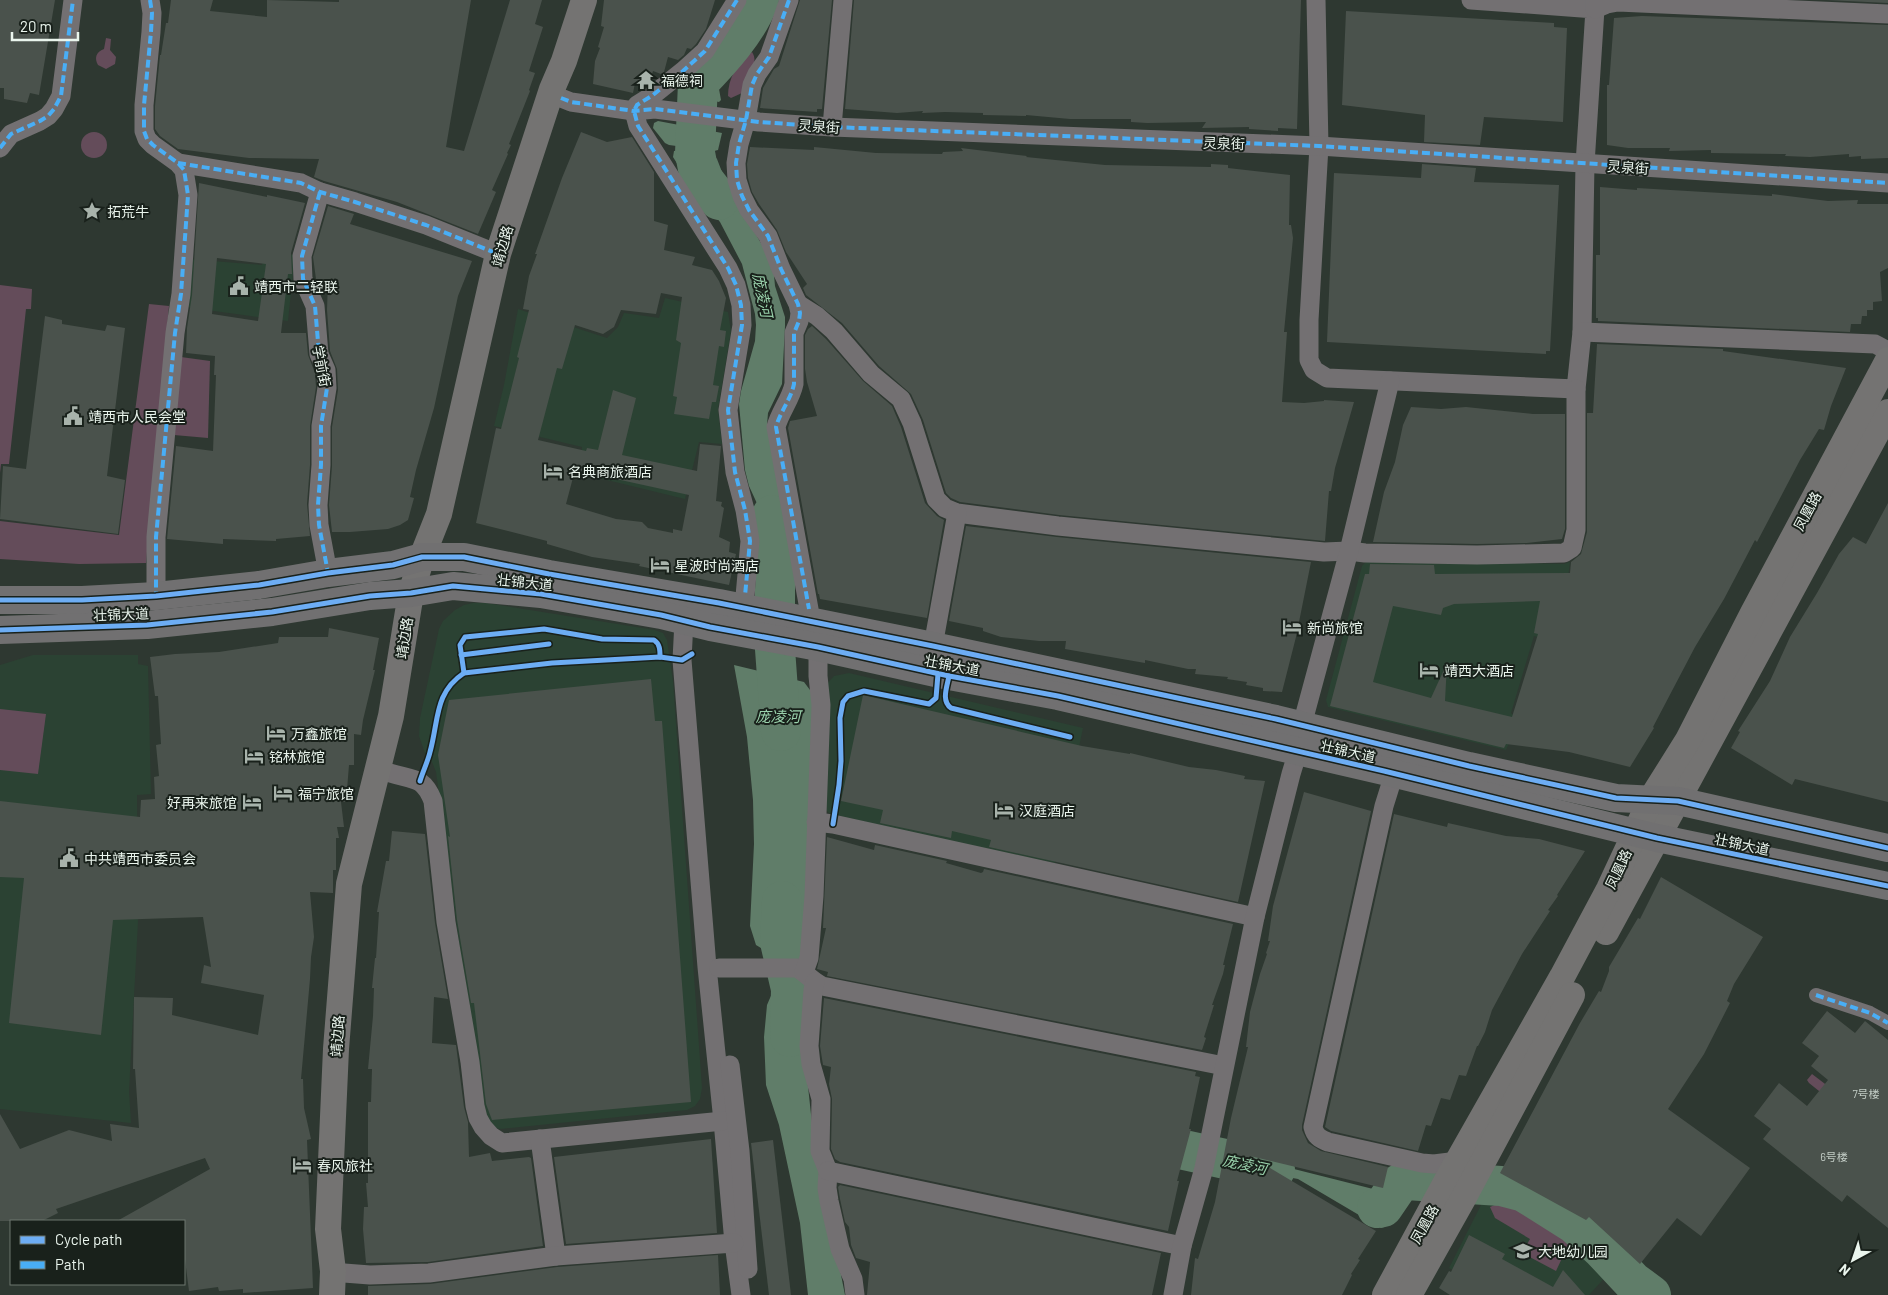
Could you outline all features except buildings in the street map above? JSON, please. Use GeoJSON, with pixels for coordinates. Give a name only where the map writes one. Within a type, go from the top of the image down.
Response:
{"type":"FeatureCollection","features":[{"type":"Feature","properties":{"kind":"main road","name":"靖边路"},"geometry":{"type":"LineString","coordinates":[[433,557],[439,514],[498,254],[584,0]]}},
{"type":"Feature","properties":{"kind":"main road","name":"靖边路"},"geometry":{"type":"LineString","coordinates":[[340,1288],[333,1271],[328,1229],[336,1049],[350,884],[420,592],[433,557],[512,259],[561,98],[574,69],[594,0]]}},
{"type":"Feature","properties":{"kind":"main road","name":"凤凰路"},"geometry":{"type":"LineString","coordinates":[[1646,835],[1651,798],[1688,740],[1753,613],[1888,360]]}},
{"type":"Feature","properties":{"kind":"main road","name":"凤凰路"},"geometry":{"type":"LineString","coordinates":[[1385,1295],[1437,1200],[1464,1166],[1608,889],[1646,835],[1678,801],[1888,412]]}},
{"type":"Feature","properties":{"kind":"main road","name":"壮锦大道"},"geometry":{"type":"LineString","coordinates":[[0,600],[82,600],[156,596],[259,585],[328,573],[393,565],[433,557],[464,557],[816,627],[933,646],[1300,738],[1394,774],[1646,835],[1888,886]]}},
{"type":"Feature","properties":{"kind":"main road","name":"壮锦大道"},"geometry":{"type":"LineString","coordinates":[[0,630],[147,625],[272,612],[370,596],[420,592],[453,586],[541,594],[689,622],[746,613]]}},
{"type":"Feature","properties":{"kind":"main road","name":"靖边路"},"geometry":{"type":"LineString","coordinates":[[340,1288],[350,1052],[365,888],[421,636],[420,592]]}},
{"type":"Feature","properties":{"kind":"main road","name":"壮锦大道"},"geometry":{"type":"LineString","coordinates":[[816,627],[949,676],[1469,766],[1616,798],[1651,798],[1678,801],[1888,848]]}},
{"type":"Feature","properties":{"kind":"main road","name":"凤凰路"},"geometry":{"type":"LineString","coordinates":[[1409,1295],[1464,1199],[1464,1166]]}},
{"type":"Feature","properties":{"kind":"street"},"geometry":{"type":"LineString","coordinates":[[0,148],[11,134],[40,121],[54,109],[60,96],[73,0]]}},
{"type":"Feature","properties":{"kind":"street"},"geometry":{"type":"LineString","coordinates":[[150,0],[152,32],[144,105],[144,131],[147,139],[153,145],[178,163],[184,170],[188,195],[181,294],[175,332],[156,537],[156,596]]}},
{"type":"Feature","properties":{"kind":"street"},"geometry":{"type":"LineString","coordinates":[[738,0],[705,51],[683,72],[637,105],[634,111],[638,126],[645,139],[728,268],[736,285],[741,305],[742,325],[728,410],[735,472],[745,510],[750,541],[746,613]]}},
{"type":"Feature","properties":{"kind":"street"},"geometry":{"type":"LineString","coordinates":[[789,0],[770,57],[752,86],[738,119],[739,144],[736,163],[737,180],[742,196],[749,210],[768,236],[798,304],[800,313],[794,333],[793,392],[781,411],[776,427],[816,627],[821,705],[814,896],[809,958],[805,974],[812,990],[808,1046],[820,1099],[820,1151],[828,1171],[827,1188],[829,1201],[840,1249],[854,1279],[855,1295]]}},
{"type":"Feature","properties":{"kind":"street"},"geometry":{"type":"LineString","coordinates":[[832,127],[843,0]]}},
{"type":"Feature","properties":{"kind":"street"},"geometry":{"type":"LineString","coordinates":[[1316,0],[1319,146],[1309,320],[1309,360],[1314,370],[1327,378],[1576,388]]}},
{"type":"Feature","properties":{"kind":"street"},"geometry":{"type":"LineString","coordinates":[[1471,0],[1595,4],[1618,2],[1888,14]]}},
{"type":"Feature","properties":{"kind":"street"},"geometry":{"type":"LineString","coordinates":[[798,304],[817,316],[834,331],[871,374],[901,399],[912,423],[936,499],[945,508],[957,513],[1058,526],[1324,552],[1477,555],[1564,553],[1572,548],[1576,530],[1576,388],[1582,332],[1585,164],[1595,4]]}},
{"type":"Feature","properties":{"kind":"street","name":"灵泉街"},"geometry":{"type":"LineString","coordinates":[[561,98],[571,102],[634,111],[655,109],[738,119],[832,127],[1319,146],[1888,183]]}},
{"type":"Feature","properties":{"kind":"street"},"geometry":{"type":"LineString","coordinates":[[178,163],[300,183],[320,192],[426,225],[498,254]]}},
{"type":"Feature","properties":{"kind":"street","name":"学前街"},"geometry":{"type":"LineString","coordinates":[[320,192],[302,256],[303,279],[315,306],[317,346],[326,370],[327,388],[321,426],[318,506],[319,525],[328,573]]}},
{"type":"Feature","properties":{"kind":"street"},"geometry":{"type":"LineString","coordinates":[[1582,332],[1875,344],[1888,350]]}},
{"type":"Feature","properties":{"kind":"street"},"geometry":{"type":"LineString","coordinates":[[1173,1295],[1182,1246],[1204,1168],[1255,917],[1290,774],[1349,551],[1390,381]]}},
{"type":"Feature","properties":{"kind":"street"},"geometry":{"type":"LineString","coordinates":[[933,646],[957,513]]}},
{"type":"Feature","properties":{"kind":"street"},"geometry":{"type":"LineString","coordinates":[[689,622],[719,968],[740,1151],[748,1279],[751,1295]]}},
{"type":"Feature","properties":{"kind":"street"},"geometry":{"type":"LineString","coordinates":[[689,622],[682,660],[706,967],[741,1295]]}},
{"type":"Feature","properties":{"kind":"street"},"geometry":{"type":"LineString","coordinates":[[390,773],[420,781],[428,789],[432,801],[446,922],[478,1118],[491,1136],[502,1143],[723,1121]]}},
{"type":"Feature","properties":{"kind":"street"},"geometry":{"type":"LineString","coordinates":[[1394,774],[1384,806],[1312,1127],[1314,1133],[1320,1139],[1328,1142],[1422,1163],[1464,1166]]}},
{"type":"Feature","properties":{"kind":"street"},"geometry":{"type":"LineString","coordinates":[[816,822],[834,824],[1255,917]]}},
{"type":"Feature","properties":{"kind":"street"},"geometry":{"type":"LineString","coordinates":[[719,968],[765,967],[805,974],[832,988],[1224,1066]]}},
{"type":"Feature","properties":{"kind":"street"},"geometry":{"type":"LineString","coordinates":[[1816,994],[1870,1013],[1888,1023]]}},
{"type":"Feature","properties":{"kind":"street"},"geometry":{"type":"LineString","coordinates":[[540,1139],[556,1256]]}},
{"type":"Feature","properties":{"kind":"street"},"geometry":{"type":"LineString","coordinates":[[828,1171],[1182,1246]]}},
{"type":"Feature","properties":{"kind":"street"},"geometry":{"type":"LineString","coordinates":[[340,1288],[370,1275],[429,1273],[556,1256],[734,1243]]}},
{"type":"Feature","properties":{"kind":"shaded area"},"geometry":{"type":"Polygon","coordinates":[[[106,38],[111,39],[110,50],[116,57],[115,64],[106,69],[98,65],[96,58],[99,52],[104,49],[106,38]]]}},
{"type":"Feature","properties":{"kind":"shaded area"},"geometry":{"type":"Polygon","coordinates":[[[752,52],[755,62],[749,78],[742,93],[731,98],[728,96],[728,90],[734,71],[752,52]]]}},
{"type":"Feature","properties":{"kind":"shaded area"},"geometry":{"type":"Polygon","coordinates":[[[94,132],[103,136],[107,145],[103,154],[94,158],[85,154],[81,145],[85,136],[94,132]]]}},
{"type":"Feature","properties":{"kind":"shaded area","name":"靖西市二轻联"},"geometry":{"type":"Polygon","coordinates":[[[264,251],[295,255],[288,321],[185,307],[188,259],[262,265],[264,251]]]}},
{"type":"Feature","properties":{"kind":"shaded area"},"geometry":{"type":"Polygon","coordinates":[[[0,285],[32,289],[31,309],[26,309],[9,464],[1,464],[0,473],[0,285]]]}},
{"type":"Feature","properties":{"kind":"shaded area"},"geometry":{"type":"Polygon","coordinates":[[[665,298],[728,312],[731,331],[718,409],[722,444],[699,442],[685,499],[578,473],[582,447],[494,426],[504,385],[518,309],[607,338],[618,327],[624,313],[659,318],[665,298]]]}},
{"type":"Feature","properties":{"kind":"shaded area"},"geometry":{"type":"Polygon","coordinates":[[[149,304],[169,306],[146,563],[79,564],[0,559],[0,521],[119,535],[149,304]]]}},
{"type":"Feature","properties":{"kind":"shaded area"},"geometry":{"type":"Polygon","coordinates":[[[181,357],[210,361],[208,438],[174,435],[181,357]]]}},
{"type":"Feature","properties":{"kind":"shaded area","name":"靖西大酒店"},"geometry":{"type":"Polygon","coordinates":[[[1373,560],[1564,564],[1570,562],[1561,634],[1547,640],[1534,636],[1511,713],[1519,720],[1506,750],[1328,707],[1326,700],[1362,566],[1366,562],[1373,560]]]}},
{"type":"Feature","properties":{"kind":"shaded area"},"geometry":{"type":"Polygon","coordinates":[[[473,603],[486,603],[655,630],[663,633],[667,640],[673,682],[702,1088],[700,1099],[695,1106],[687,1110],[500,1129],[492,1127],[481,1106],[436,772],[432,762],[426,756],[419,736],[420,718],[439,629],[443,621],[455,610],[473,603]]]}},
{"type":"Feature","properties":{"kind":"shaded area","name":"中共靖西市委员会"},"geometry":{"type":"Polygon","coordinates":[[[33,655],[138,655],[138,664],[148,666],[151,794],[137,795],[138,922],[129,1091],[131,1123],[0,1109],[0,665],[33,655]]]}},
{"type":"Feature","properties":{"kind":"shaded area"},"geometry":{"type":"Polygon","coordinates":[[[849,673],[1083,728],[1055,863],[904,832],[829,813],[826,810],[825,686],[834,676],[849,673]]]}},
{"type":"Feature","properties":{"kind":"shaded area"},"geometry":{"type":"Polygon","coordinates":[[[0,709],[46,714],[38,774],[0,770],[0,709]]]}},
{"type":"Feature","properties":{"kind":"shaded area"},"geometry":{"type":"Polygon","coordinates":[[[1812,1074],[1888,1132],[1888,1146],[1809,1083],[1807,1080],[1812,1074]]]}},
{"type":"Feature","properties":{"kind":"shaded area","name":"大地幼儿园"},"geometry":{"type":"Polygon","coordinates":[[[1508,1195],[1523,1200],[1567,1228],[1610,1272],[1589,1295],[1497,1295],[1449,1268],[1482,1203],[1508,1195]]]}},
{"type":"Feature","properties":{"kind":"shaded area"},"geometry":{"type":"Polygon","coordinates":[[[1504,1201],[1523,1206],[1544,1217],[1563,1232],[1577,1247],[1569,1255],[1563,1256],[1556,1271],[1522,1253],[1530,1239],[1495,1218],[1490,1207],[1504,1201]]]}},
{"type":"Feature","properties":{"kind":"water"},"geometry":{"type":"Polygon","coordinates":[[[748,0],[771,0],[761,27],[754,38],[726,70],[719,89],[721,100],[719,102],[684,95],[681,88],[726,35],[748,0]]]}},
{"type":"Feature","properties":{"kind":"water"},"geometry":{"type":"Polygon","coordinates":[[[658,121],[722,133],[718,150],[669,145],[665,143],[653,128],[654,123],[658,121]]]}},
{"type":"Feature","properties":{"kind":"water"},"geometry":{"type":"Polygon","coordinates":[[[680,150],[713,155],[717,159],[727,185],[768,255],[774,275],[775,286],[785,317],[785,326],[782,384],[768,413],[767,425],[796,575],[759,564],[763,527],[760,510],[749,486],[745,470],[739,404],[755,341],[755,314],[742,264],[720,222],[693,189],[673,157],[674,151],[680,150]]]}},
{"type":"Feature","properties":{"kind":"water","name":"庞凌河"},"geometry":{"type":"Polygon","coordinates":[[[734,665],[804,682],[813,694],[803,957],[798,959],[756,945],[750,926],[754,844],[753,800],[747,737],[734,665]]]}},
{"type":"Feature","properties":{"kind":"water"},"geometry":{"type":"Polygon","coordinates":[[[798,982],[803,989],[805,997],[807,1077],[813,1133],[845,1295],[808,1295],[800,1223],[779,1125],[766,1085],[764,1037],[767,1005],[776,984],[798,982]]]}},
{"type":"Feature","properties":{"kind":"water"},"geometry":{"type":"Polygon","coordinates":[[[1223,1153],[1381,1191],[1387,1187],[1393,1164],[1425,1170],[1403,1209],[1385,1227],[1381,1228],[1298,1179],[1219,1164],[1223,1153]]]}},
{"type":"Feature","properties":{"kind":"waterway","name":"庞凌河"},"geometry":{"type":"LineString","coordinates":[[719,200],[699,174],[695,153],[698,83],[740,34],[748,23],[759,0]]}},
{"type":"Feature","properties":{"kind":"waterway","name":"庞凌河"},"geometry":{"type":"LineString","coordinates":[[772,515],[778,546],[775,590],[775,649],[781,731]]}},
{"type":"Feature","properties":{"kind":"waterway"},"geometry":{"type":"LineString","coordinates":[[782,901],[780,942],[791,989],[790,1037]]}},
{"type":"Feature","properties":{"kind":"waterway","name":"庞凌河"},"geometry":{"type":"LineString","coordinates":[[1134,1139],[1275,1170]]}},
{"type":"Feature","properties":{"kind":"waterway","name":"庞凌河"},"geometry":{"type":"LineString","coordinates":[[1377,1208],[1383,1207],[1398,1185],[1406,1180],[1501,1186],[1524,1192],[1575,1224],[1632,1281],[1651,1295]]}},
{"type":"Feature","properties":{"kind":"marked path"},"geometry":{"type":"LineString","coordinates":[[0,148],[11,134],[48,116],[61,96],[73,0]]}},
{"type":"Feature","properties":{"kind":"marked path"},"geometry":{"type":"LineString","coordinates":[[150,0],[152,13],[144,105],[144,131],[147,139],[153,145],[178,163],[184,170],[188,195],[181,294],[175,333],[156,537],[156,596]]}},
{"type":"Feature","properties":{"kind":"marked path"},"geometry":{"type":"LineString","coordinates":[[737,0],[705,51],[653,95],[637,105],[634,111],[638,126],[728,268],[736,285],[741,305],[742,325],[728,410],[735,472],[745,510],[750,541],[745,596]]}},
{"type":"Feature","properties":{"kind":"marked path"},"geometry":{"type":"LineString","coordinates":[[789,0],[769,57],[752,85],[736,163],[737,180],[742,196],[749,210],[768,236],[798,304],[800,313],[794,333],[794,384],[776,427],[809,609]]}},
{"type":"Feature","properties":{"kind":"marked path"},"geometry":{"type":"LineString","coordinates":[[561,98],[571,102],[634,111],[655,109],[759,122],[832,127],[1319,146],[1888,183]]}},
{"type":"Feature","properties":{"kind":"marked path"},"geometry":{"type":"LineString","coordinates":[[178,163],[301,183],[320,192],[426,225],[498,254]]}},
{"type":"Feature","properties":{"kind":"marked path"},"geometry":{"type":"LineString","coordinates":[[320,192],[302,256],[303,279],[315,306],[319,354],[326,370],[327,388],[321,426],[318,505],[319,525],[328,573]]}},
{"type":"Feature","properties":{"kind":"marked path"},"geometry":{"type":"LineString","coordinates":[[1816,995],[1870,1013],[1888,1023]]}},
{"type":"Feature","properties":{"kind":"cycle path"},"geometry":{"type":"LineString","coordinates":[[0,600],[82,600],[156,596],[259,585],[328,573],[393,565],[422,557],[464,557],[549,574],[719,603],[933,646],[1276,719],[1469,766],[1616,798],[1678,801],[1888,848]]}},
{"type":"Feature","properties":{"kind":"cycle path"},"geometry":{"type":"LineString","coordinates":[[0,630],[147,625],[272,612],[370,596],[411,593],[453,586],[541,594],[661,615],[710,627],[818,647],[949,676],[1058,696],[1384,771],[1657,838],[1888,886]]}},
{"type":"Feature","properties":{"kind":"cycle path"},"geometry":{"type":"LineString","coordinates":[[464,673],[460,645],[465,637],[544,629],[602,639],[654,640],[659,645],[660,657]]}},
{"type":"Feature","properties":{"kind":"cycle path"},"geometry":{"type":"LineString","coordinates":[[461,655],[549,644]]}},
{"type":"Feature","properties":{"kind":"cycle path"},"geometry":{"type":"LineString","coordinates":[[420,781],[433,740],[442,698],[454,681],[464,673],[552,663],[660,657],[682,660],[692,654]]}},
{"type":"Feature","properties":{"kind":"cycle path"},"geometry":{"type":"LineString","coordinates":[[833,824],[841,761],[840,718],[843,702],[848,696],[864,691],[929,704],[936,698],[938,674]]}},
{"type":"Feature","properties":{"kind":"cycle path"},"geometry":{"type":"LineString","coordinates":[[949,676],[945,698],[951,708],[1070,737]]}},
{"type":"Feature","properties":{"kind":"place","name":"福德祠"},"geometry":{"type":"Point","coordinates":[646,80]}},
{"type":"Feature","properties":{"kind":"place","name":"拓荒牛"},"geometry":{"type":"Point","coordinates":[92,211]}},
{"type":"Feature","properties":{"kind":"place","name":"靖西市二轻联"},"geometry":{"type":"Point","coordinates":[239,286]}},
{"type":"Feature","properties":{"kind":"place","name":"靖西市人民会堂"},"geometry":{"type":"Point","coordinates":[73,416]}},
{"type":"Feature","properties":{"kind":"place","name":"名典商旅酒店"},"geometry":{"type":"Point","coordinates":[553,471]}},
{"type":"Feature","properties":{"kind":"place","name":"星波时尚酒店"},"geometry":{"type":"Point","coordinates":[660,565]}},
{"type":"Feature","properties":{"kind":"place","name":"新尚旅馆"},"geometry":{"type":"Point","coordinates":[1292,627]}},
{"type":"Feature","properties":{"kind":"place","name":"靖西大酒店"},"geometry":{"type":"Point","coordinates":[1429,670]}},
{"type":"Feature","properties":{"kind":"place","name":"万鑫旅馆"},"geometry":{"type":"Point","coordinates":[276,733]}},
{"type":"Feature","properties":{"kind":"place","name":"铭林旅馆"},"geometry":{"type":"Point","coordinates":[254,756]}},
{"type":"Feature","properties":{"kind":"place","name":"福宁旅馆"},"geometry":{"type":"Point","coordinates":[283,793]}},
{"type":"Feature","properties":{"kind":"place","name":"好再来旅馆"},"geometry":{"type":"Point","coordinates":[252,802]}},
{"type":"Feature","properties":{"kind":"place","name":"汉庭酒店"},"geometry":{"type":"Point","coordinates":[1004,810]}},
{"type":"Feature","properties":{"kind":"place","name":"中共靖西市委员会"},"geometry":{"type":"Point","coordinates":[69,858]}},
{"type":"Feature","properties":{"kind":"place","name":"春风旅社"},"geometry":{"type":"Point","coordinates":[302,1165]}},
{"type":"Feature","properties":{"kind":"place","name":"大地幼儿园"},"geometry":{"type":"Point","coordinates":[1523,1251]}}]}
